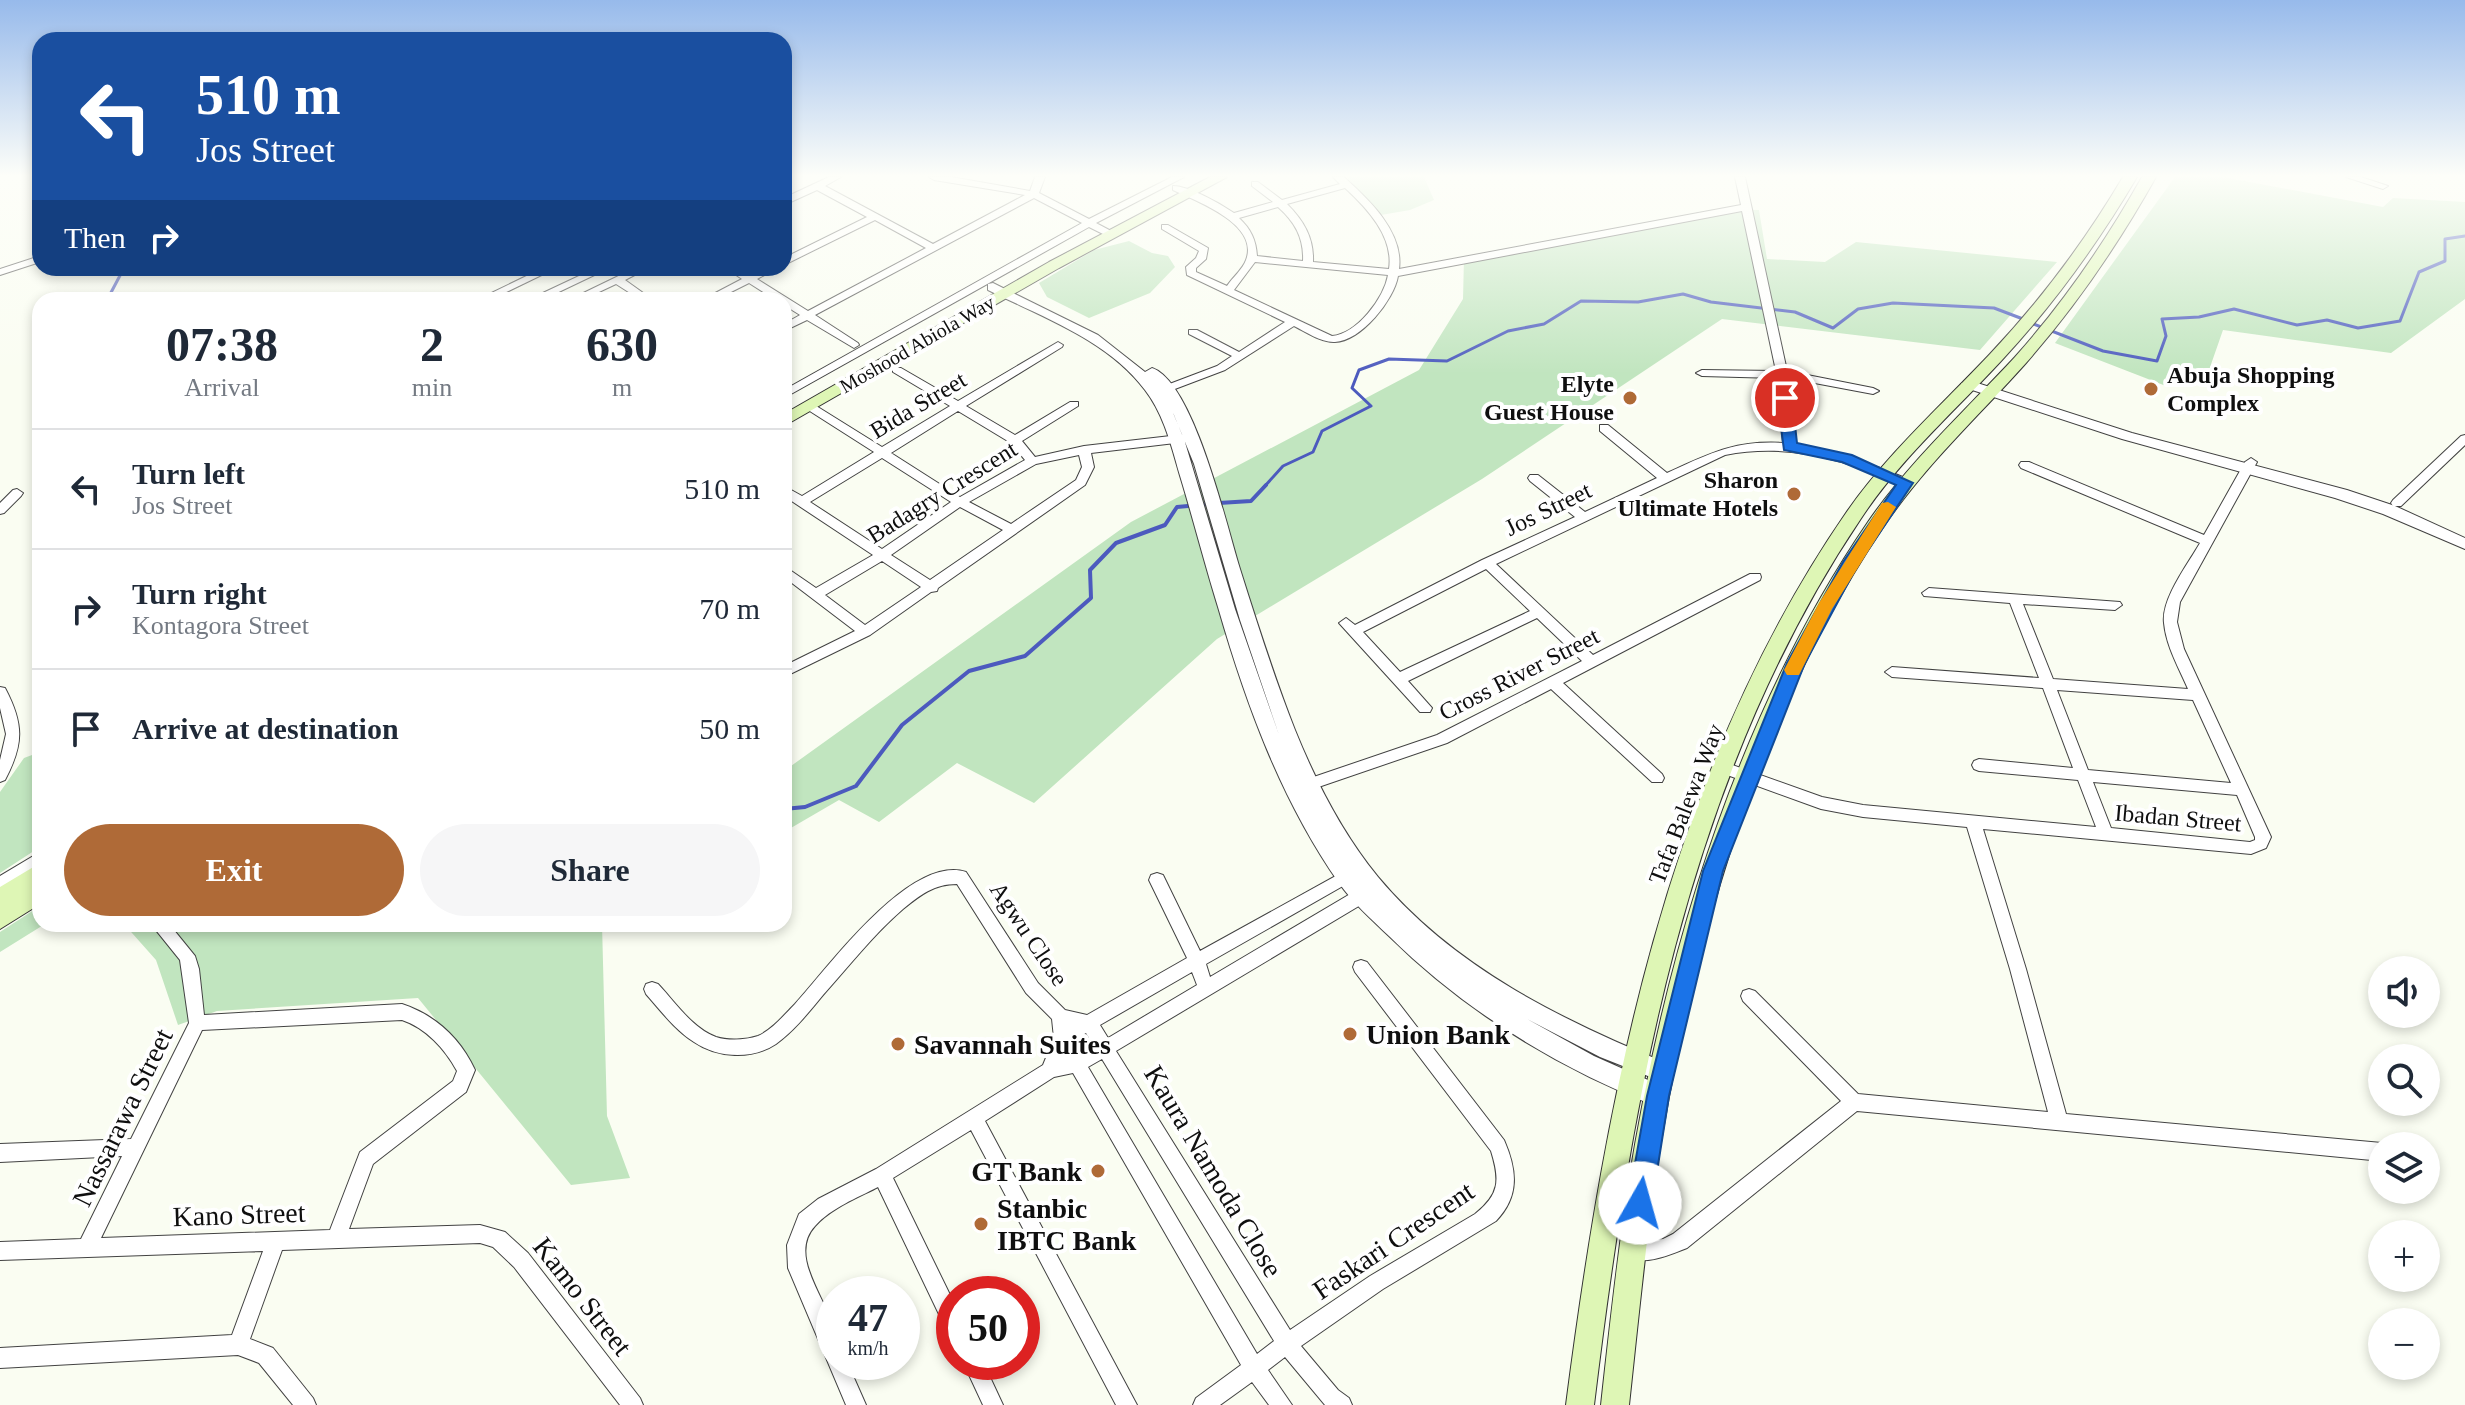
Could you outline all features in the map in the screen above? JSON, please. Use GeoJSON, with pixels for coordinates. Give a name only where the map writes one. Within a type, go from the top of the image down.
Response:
{"type":"FeatureCollection","features":[{"type":"Feature","properties":{"kind":"main road","name":"Moshood Abiola Way"},"geometry":{"type":"LineString","coordinates":[[792,403],[1004,287],[1054,248],[1067,243]]}},
{"type":"Feature","properties":{"kind":"main road","name":"Moshood Abiola Way"},"geometry":{"type":"LineString","coordinates":[[792,416],[1077,243]]}},
{"type":"Feature","properties":{"kind":"main road","name":"Tafa Balewa Way"},"geometry":{"type":"LineString","coordinates":[[2025,339],[2038,310],[2088,243]]}},
{"type":"Feature","properties":{"kind":"main road","name":"Tafa Balewa Way"},"geometry":{"type":"LineString","coordinates":[[1580,1405],[1590,1314],[1629,1083],[1668,927],[1701,827],[1774,653],[1852,518],[1896,478],[2025,339],[2057,316],[2111,243]]}},
{"type":"Feature","properties":{"kind":"main road","name":"Tafa Balewa Way"},"geometry":{"type":"LineString","coordinates":[[1615,1405],[1646,1154],[1713,871],[1796,663],[1874,525],[1896,478]]}},
{"type":"Feature","properties":{"kind":"main road"},"geometry":{"type":"LineString","coordinates":[[0,899],[32,877]]}},
{"type":"Feature","properties":{"kind":"main road"},"geometry":{"type":"LineString","coordinates":[[0,919],[32,897]]}},
{"type":"Feature","properties":{"kind":"street"},"geometry":{"type":"LineString","coordinates":[[792,258],[823,243]]}},
{"type":"Feature","properties":{"kind":"street"},"geometry":{"type":"LineString","coordinates":[[923,243],[933,248]]}},
{"type":"Feature","properties":{"kind":"street"},"geometry":{"type":"LineString","coordinates":[[792,324],[943,243]]}},
{"type":"Feature","properties":{"kind":"street"},"geometry":{"type":"LineString","coordinates":[[1191,243],[1204,250],[1201,259],[1191,267],[1191,273],[1330,339],[1344,338],[1382,303],[1396,273],[1392,243]]}},
{"type":"Feature","properties":{"kind":"street"},"geometry":{"type":"LineString","coordinates":[[1229,290],[1252,259],[1250,243]]}},
{"type":"Feature","properties":{"kind":"street"},"geometry":{"type":"LineString","coordinates":[[1307,243],[1308,264]]}},
{"type":"Feature","properties":{"kind":"street"},"geometry":{"type":"LineString","coordinates":[[1252,259],[1396,273],[1558,243]]}},
{"type":"Feature","properties":{"kind":"street"},"geometry":{"type":"LineString","coordinates":[[1755,243],[1782,374],[1789,447]]}},
{"type":"Feature","properties":{"kind":"street"},"geometry":{"type":"LineString","coordinates":[[792,391],[1054,248]]}},
{"type":"Feature","properties":{"kind":"street"},"geometry":{"type":"LineString","coordinates":[[0,272],[32,262]]}},
{"type":"Feature","properties":{"kind":"street"},"geometry":{"type":"LineString","coordinates":[[499,292],[533,276],[558,292]]}},
{"type":"Feature","properties":{"kind":"street"},"geometry":{"type":"LineString","coordinates":[[550,292],[586,276]]}},
{"type":"Feature","properties":{"kind":"street"},"geometry":{"type":"LineString","coordinates":[[590,292],[626,276]]}},
{"type":"Feature","properties":{"kind":"street"},"geometry":{"type":"LineString","coordinates":[[744,276],[771,292]]}},
{"type":"Feature","properties":{"kind":"street"},"geometry":{"type":"LineString","coordinates":[[723,292],[755,276]]}},
{"type":"Feature","properties":{"kind":"street"},"geometry":{"type":"LineString","coordinates":[[617,280],[636,292]]}},
{"type":"Feature","properties":{"kind":"street"},"geometry":{"type":"LineString","coordinates":[[1004,287],[1095,340],[1161,392],[1185,438],[1268,731],[1352,873],[1432,964],[1485,1007],[1557,1049],[1658,1096]]}},
{"type":"Feature","properties":{"kind":"street"},"geometry":{"type":"LineString","coordinates":[[792,305],[854,345]]}},
{"type":"Feature","properties":{"kind":"street"},"geometry":{"type":"LineString","coordinates":[[1161,392],[1207,375],[1241,357],[1294,321]]}},
{"type":"Feature","properties":{"kind":"street"},"geometry":{"type":"LineString","coordinates":[[1193,332],[1241,357]]}},
{"type":"Feature","properties":{"kind":"street","name":"Bida Street"},"geometry":{"type":"LineString","coordinates":[[801,502],[1058,345]]}},
{"type":"Feature","properties":{"kind":"street"},"geometry":{"type":"LineString","coordinates":[[897,370],[1015,440],[1032,461]]}},
{"type":"Feature","properties":{"kind":"street"},"geometry":{"type":"LineString","coordinates":[[1702,373],[1782,374],[1873,391]]}},
{"type":"Feature","properties":{"kind":"street"},"geometry":{"type":"LineString","coordinates":[[1981,384],[2127,436],[2397,503],[2465,533]]}},
{"type":"Feature","properties":{"kind":"street"},"geometry":{"type":"LineString","coordinates":[[1015,440],[1074,404]]}},
{"type":"Feature","properties":{"kind":"street"},"geometry":{"type":"LineString","coordinates":[[809,406],[960,502],[1012,530]]}},
{"type":"Feature","properties":{"kind":"street"},"geometry":{"type":"LineString","coordinates":[[1604,428],[1664,477]]}},
{"type":"Feature","properties":{"kind":"street","name":"Badagry Crescent"},"geometry":{"type":"LineString","coordinates":[[816,594],[880,556],[960,502],[1032,461],[1084,450],[1185,438]]}},
{"type":"Feature","properties":{"kind":"street"},"geometry":{"type":"LineString","coordinates":[[2397,503],[2465,439]]}},
{"type":"Feature","properties":{"kind":"street","name":"Jos Street"},"geometry":{"type":"LineString","coordinates":[[1399,679],[1350,627],[1664,477],[1740,447],[1789,447],[1846,458],[1896,478]]}},
{"type":"Feature","properties":{"kind":"street"},"geometry":{"type":"LineString","coordinates":[[792,668],[865,632],[1081,482],[1088,467],[1084,450]]}},
{"type":"Feature","properties":{"kind":"street"},"geometry":{"type":"LineString","coordinates":[[2025,465],[2207,541]]}},
{"type":"Feature","properties":{"kind":"street"},"geometry":{"type":"LineString","coordinates":[[2249,465],[2365,502],[2465,544]]}},
{"type":"Feature","properties":{"kind":"street","name":"Ibadan Street"},"geometry":{"type":"LineString","coordinates":[[1724,768],[1821,803],[1863,811],[2251,848],[2261,844],[2263,837],[2177,649],[2170,622],[2173,602],[2249,465]]}},
{"type":"Feature","properties":{"kind":"street"},"geometry":{"type":"LineString","coordinates":[[1534,478],[1583,517]]}},
{"type":"Feature","properties":{"kind":"street"},"geometry":{"type":"LineString","coordinates":[[0,510],[17,493]]}},
{"type":"Feature","properties":{"kind":"street"},"geometry":{"type":"LineString","coordinates":[[792,496],[932,588]]}},
{"type":"Feature","properties":{"kind":"street"},"geometry":{"type":"LineString","coordinates":[[1487,563],[1591,661]]}},
{"type":"Feature","properties":{"kind":"street"},"geometry":{"type":"LineString","coordinates":[[792,576],[865,632]]}},
{"type":"Feature","properties":{"kind":"street","name":"Cross River Street"},"geometry":{"type":"LineString","coordinates":[[1301,787],[1442,739],[1755,577]]}},
{"type":"Feature","properties":{"kind":"street"},"geometry":{"type":"LineString","coordinates":[[1929,593],[2115,605]]}},
{"type":"Feature","properties":{"kind":"street"},"geometry":{"type":"LineString","coordinates":[[2015,599],[2106,834]]}},
{"type":"Feature","properties":{"kind":"street"},"geometry":{"type":"LineString","coordinates":[[1425,708],[1399,679],[1539,612]]}},
{"type":"Feature","properties":{"kind":"street"},"geometry":{"type":"LineString","coordinates":[[1892,672],[2199,695]]}},
{"type":"Feature","properties":{"kind":"street"},"geometry":{"type":"LineString","coordinates":[[1552,681],[1657,778]]}},
{"type":"Feature","properties":{"kind":"street"},"geometry":{"type":"LineString","coordinates":[[0,692],[12,716],[15,733],[0,776]]}},
{"type":"Feature","properties":{"kind":"street"},"geometry":{"type":"LineString","coordinates":[[1979,765],[2242,790]]}},
{"type":"Feature","properties":{"kind":"street"},"geometry":{"type":"LineString","coordinates":[[1973,822],[2018,969],[2059,1121]]}},
{"type":"Feature","properties":{"kind":"street"},"geometry":{"type":"LineString","coordinates":[[0,884],[32,863]]}},
{"type":"Feature","properties":{"kind":"street"},"geometry":{"type":"LineString","coordinates":[[1050,1070],[1062,1038],[1352,873]]}},
{"type":"Feature","properties":{"kind":"street","name":"Agwu Close"},"geometry":{"type":"LineString","coordinates":[[652,989],[692,1032],[716,1044],[739,1046],[762,1043],[801,1009],[863,938],[907,896],[943,874],[961,877],[1032,988],[1060,1016]]}},
{"type":"Feature","properties":{"kind":"street"},"geometry":{"type":"LineString","coordinates":[[1157,880],[1197,961],[1206,989]]}},
{"type":"Feature","properties":{"kind":"street"},"geometry":{"type":"LineString","coordinates":[[1368,892],[1489,988],[1565,1032],[1663,1072]]}},
{"type":"Feature","properties":{"kind":"street"},"geometry":{"type":"LineString","coordinates":[[816,1311],[798,1268],[796,1245],[806,1221],[815,1213],[1050,1070],[1077,1064],[1106,1048],[1368,892]]}},
{"type":"Feature","properties":{"kind":"street","name":"Nassarawa Street"},"geometry":{"type":"LineString","coordinates":[[87,1247],[197,1023],[187,956],[166,932]]}},
{"type":"Feature","properties":{"kind":"street","name":"Faskari Crescent"},"geometry":{"type":"LineString","coordinates":[[1203,1405],[1393,1270],[1479,1222],[1501,1201],[1506,1184],[1505,1165],[1498,1146],[1361,967]]}},
{"type":"Feature","properties":{"kind":"street"},"geometry":{"type":"LineString","coordinates":[[1749,996],[1854,1102],[2368,1151]]}},
{"type":"Feature","properties":{"kind":"street"},"geometry":{"type":"LineString","coordinates":[[197,1023],[402,1012],[423,1019],[462,1061],[466,1070],[460,1086],[366,1158],[336,1239]]}},
{"type":"Feature","properties":{"kind":"street"},"geometry":{"type":"LineString","coordinates":[[1089,1023],[1060,1016],[1062,1038],[1254,1369],[1282,1405]]}},
{"type":"Feature","properties":{"kind":"street","name":"Kaura Namoda Close"},"geometry":{"type":"LineString","coordinates":[[1089,1023],[1288,1345],[1331,1397],[1342,1405]]}},
{"type":"Feature","properties":{"kind":"street"},"geometry":{"type":"LineString","coordinates":[[1635,1251],[1663,1248],[1680,1241],[1854,1102]]}},
{"type":"Feature","properties":{"kind":"street"},"geometry":{"type":"LineString","coordinates":[[974,1118],[1127,1405]]}},
{"type":"Feature","properties":{"kind":"street"},"geometry":{"type":"LineString","coordinates":[[0,1153],[136,1147]]}},
{"type":"Feature","properties":{"kind":"street"},"geometry":{"type":"LineString","coordinates":[[882,1175],[936,1287]]}},
{"type":"Feature","properties":{"kind":"street","name":"Kano Street"},"geometry":{"type":"LineString","coordinates":[[0,1251],[480,1234]]}},
{"type":"Feature","properties":{"kind":"street","name":"Kamo Street"},"geometry":{"type":"LineString","coordinates":[[480,1234],[498,1239],[521,1260],[633,1405]]}},
{"type":"Feature","properties":{"kind":"street"},"geometry":{"type":"LineString","coordinates":[[238,1345],[276,1241]]}},
{"type":"Feature","properties":{"kind":"street"},"geometry":{"type":"LineString","coordinates":[[0,1358],[212,1344],[238,1345],[266,1355],[306,1405]]}},
{"type":"Feature","properties":{"kind":"street"},"geometry":{"type":"LineString","coordinates":[[845,1380],[856,1405]]}},
{"type":"Feature","properties":{"kind":"street"},"geometry":{"type":"LineString","coordinates":[[981,1380],[993,1405]]}},
{"type":"Feature","properties":{"kind":"green space"},"geometry":{"type":"Polygon","coordinates":[[[1132,243],[1152,253],[1168,256],[1175,267],[1150,293],[1089,318],[1047,297],[1039,283],[1094,250],[1132,243]]]}},
{"type":"Feature","properties":{"kind":"green space"},"geometry":{"type":"Polygon","coordinates":[[[1543,243],[1764,243],[1767,259],[1825,262],[1855,243],[1862,243],[2057,262],[1980,350],[1722,319],[1482,479],[1217,639],[1034,803],[957,763],[879,822],[839,800],[792,827],[792,765],[1131,522],[1419,370],[1463,299],[1464,258],[1543,243]]]}},
{"type":"Feature","properties":{"kind":"green space"},"geometry":{"type":"Polygon","coordinates":[[[2128,243],[2465,243],[2465,299],[2391,353],[2223,330],[2208,373],[2166,386],[2055,343],[2128,243]]]}},
{"type":"Feature","properties":{"kind":"green space"},"geometry":{"type":"Polygon","coordinates":[[[32,755],[32,852],[0,873],[0,792],[24,758],[32,755]]]}},
{"type":"Feature","properties":{"kind":"green space"},"geometry":{"type":"Polygon","coordinates":[[[32,911],[32,932],[0,952],[0,932],[32,911]]]}},
{"type":"Feature","properties":{"kind":"green space"},"geometry":{"type":"Polygon","coordinates":[[[131,932],[602,932],[607,1116],[630,1178],[571,1185],[418,998],[217,1011],[178,1025],[156,960],[131,932]]]}},
{"type":"Feature","properties":{"kind":"waterway"},"geometry":{"type":"LineString","coordinates":[[2031,323],[2103,351],[2157,361],[2166,336],[2162,319],[2199,317],[2234,309],[2297,325],[2327,320],[2358,328],[2400,321],[2419,272],[2445,261],[2445,243]]}},
{"type":"Feature","properties":{"kind":"waterway"},"geometry":{"type":"LineString","coordinates":[[111,292],[120,276]]}},
{"type":"Feature","properties":{"kind":"waterway"},"geometry":{"type":"LineString","coordinates":[[1264,487],[1283,466],[1313,452],[1322,431],[1371,406],[1352,388],[1359,370],[1389,359],[1447,361],[1508,331],[1544,324],[1581,301],[1638,302],[1683,294],[1711,302],[1795,312],[1833,328],[1858,309],[1893,303],[1994,308],[2023,319]]}},
{"type":"Feature","properties":{"kind":"waterway"},"geometry":{"type":"LineString","coordinates":[[1219,503],[1251,501],[1266,485]]}},
{"type":"Feature","properties":{"kind":"waterway"},"geometry":{"type":"LineString","coordinates":[[792,808],[805,807],[856,786],[902,725],[969,671],[1025,656],[1091,598],[1090,570],[1116,543],[1165,525],[1177,507],[1210,504]]}},
{"type":"Feature","properties":{"kind":"slow traffic"},"geometry":{"type":"LineString","coordinates":[[1793,670],[1825,607],[1888,507]]}},
{"type":"Feature","properties":{"kind":"place","name":"Abuja Shopping Complex"},"geometry":{"type":"Point","coordinates":[2151,389]}},
{"type":"Feature","properties":{"kind":"place","name":"Elyte Guest House"},"geometry":{"type":"Point","coordinates":[1630,398]}},
{"type":"Feature","properties":{"kind":"place","name":"Sharon Ultimate Hotels"},"geometry":{"type":"Point","coordinates":[1794,494]}},
{"type":"Feature","properties":{"kind":"place","name":"Union Bank"},"geometry":{"type":"Point","coordinates":[1350,1034]}},
{"type":"Feature","properties":{"kind":"place","name":"Savannah Suites"},"geometry":{"type":"Point","coordinates":[898,1044]}},
{"type":"Feature","properties":{"kind":"place","name":"GT Bank"},"geometry":{"type":"Point","coordinates":[1098,1171]}},
{"type":"Feature","properties":{"kind":"place","name":"Stanbic IBTC Bank"},"geometry":{"type":"Point","coordinates":[981,1224]}},
{"type":"Feature","properties":{"kind":"route"},"geometry":{"type":"LineString","coordinates":[[1640,1203],[1658,1096],[1713,871],[1796,663],[1874,525],[1906,483],[1846,458],[1789,447],[1785,398]]}}]}
